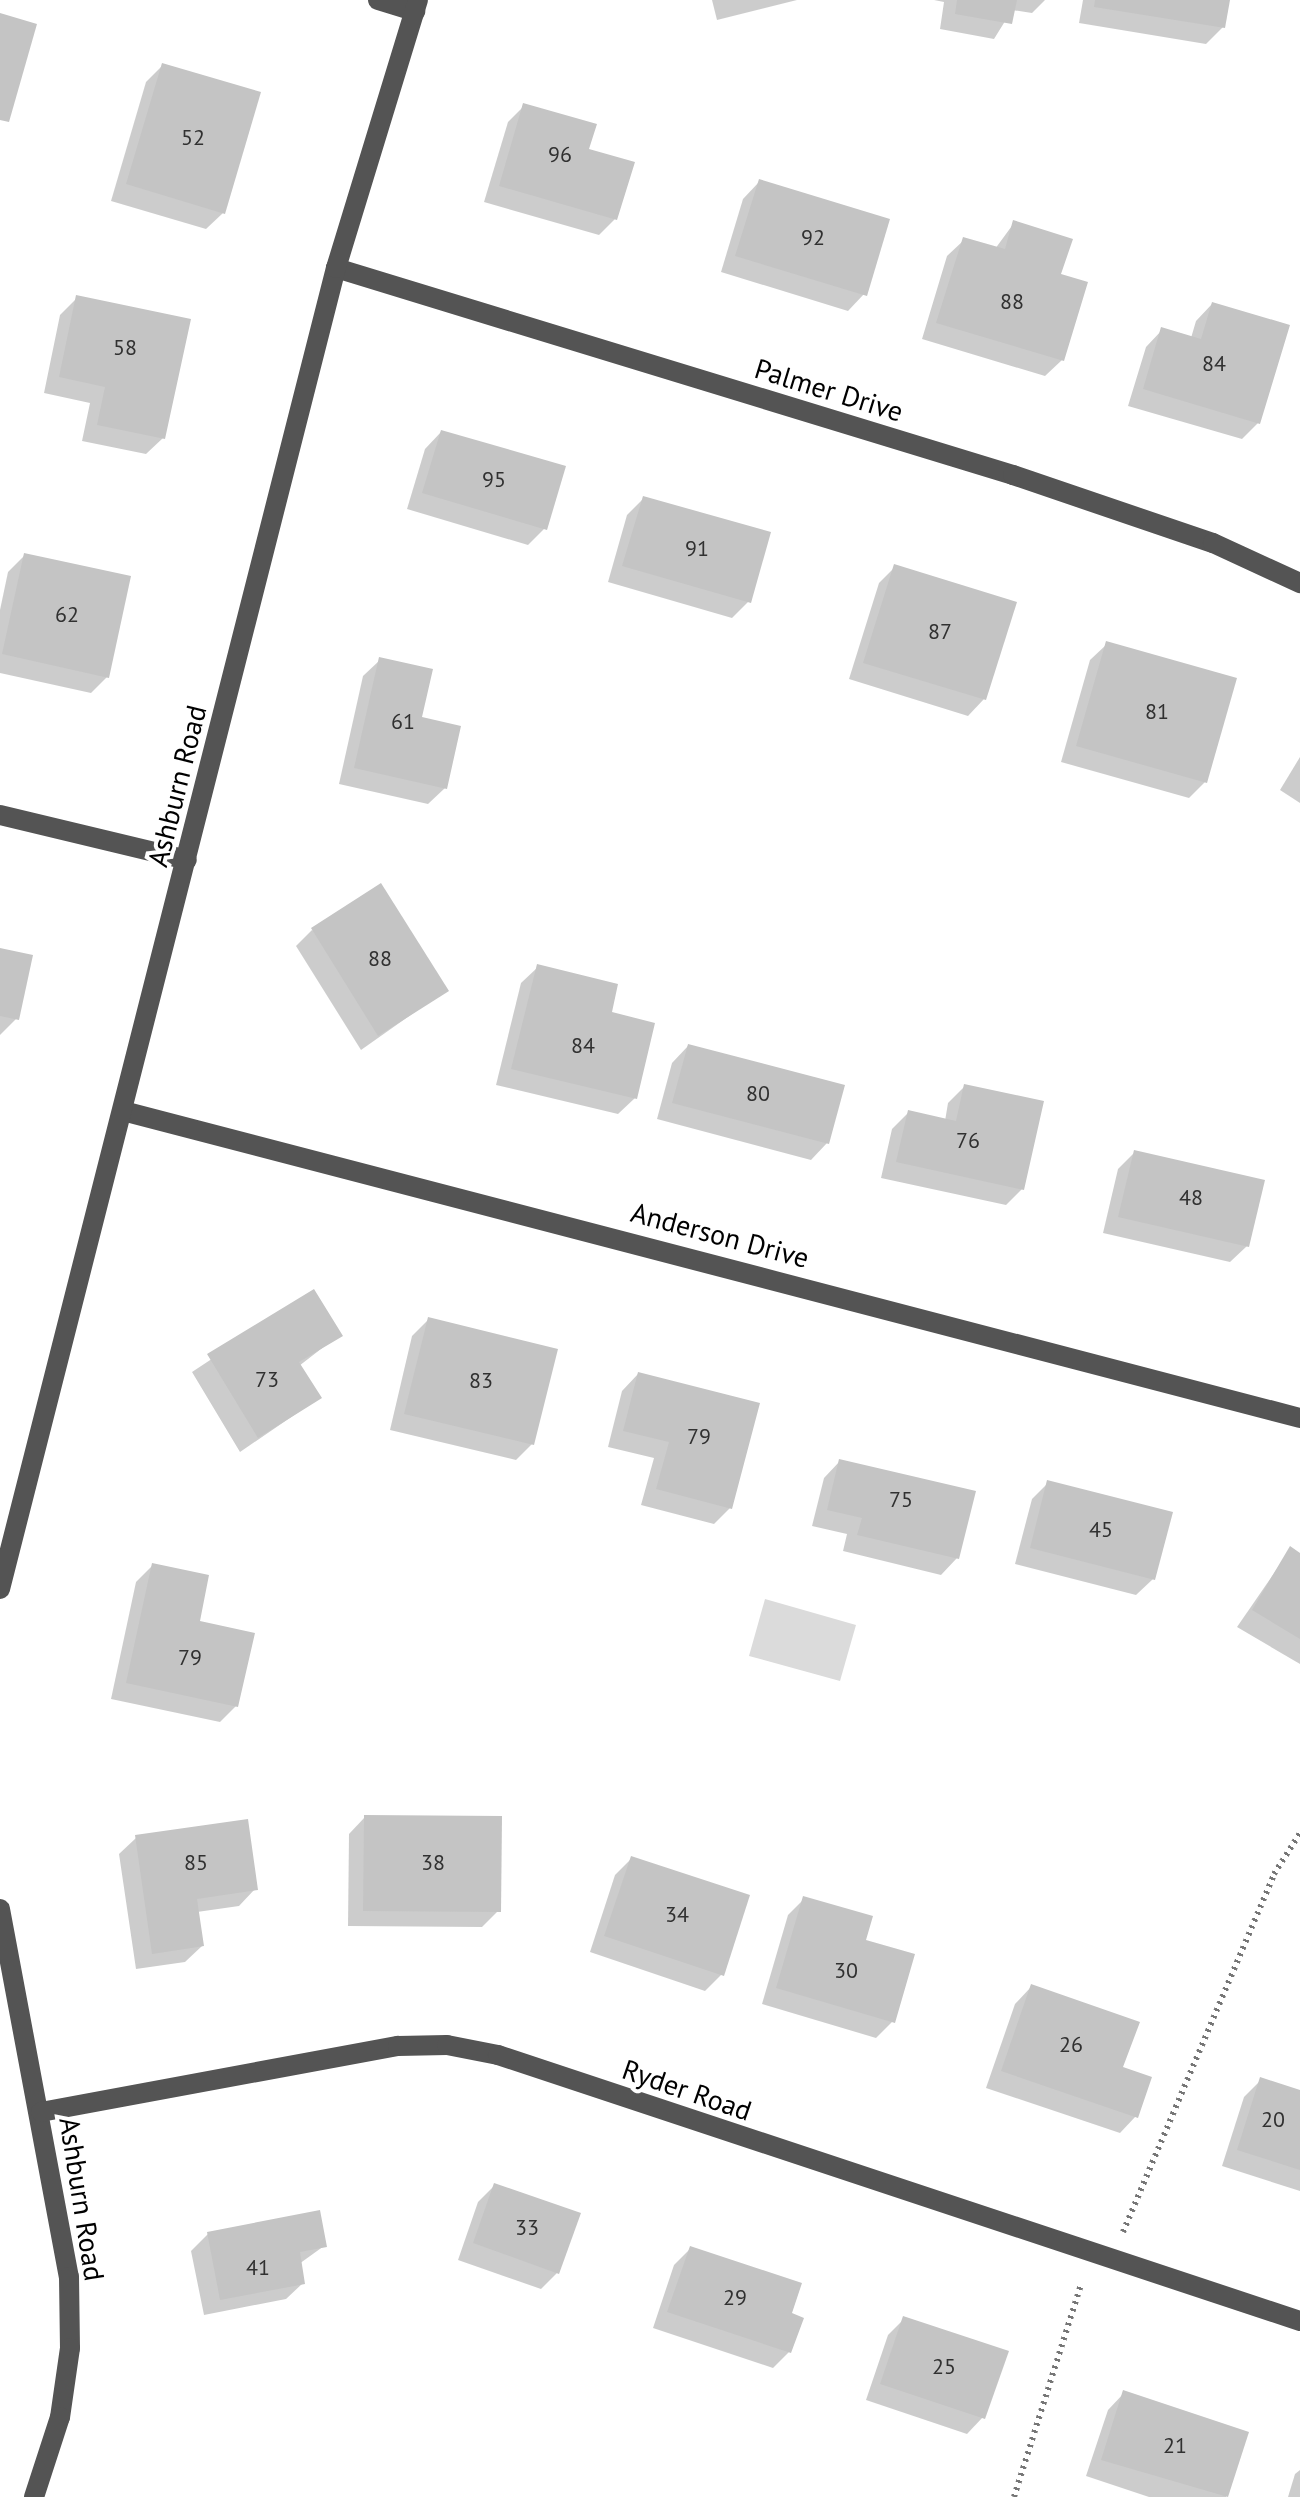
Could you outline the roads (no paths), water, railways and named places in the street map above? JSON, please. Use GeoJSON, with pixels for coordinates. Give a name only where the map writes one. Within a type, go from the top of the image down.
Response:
{"type":"FeatureCollection","features":[{"type":"Feature","properties":{"kind":"street"},"geometry":{"type":"LineString","coordinates":[[378,0],[416,6]]}},
{"type":"Feature","properties":{"kind":"street","name":"Ashburn Road"},"geometry":{"type":"LineString","coordinates":[[0,1589],[3,1565],[123,1111],[336,268],[416,6]]}},
{"type":"Feature","properties":{"kind":"street","name":"Palmer Drive"},"geometry":{"type":"LineString","coordinates":[[336,268],[1012,475],[1213,542],[1300,583]]}},
{"type":"Feature","properties":{"kind":"street"},"geometry":{"type":"LineString","coordinates":[[0,815],[187,860]]}},
{"type":"Feature","properties":{"kind":"street","name":"Anderson Drive"},"geometry":{"type":"LineString","coordinates":[[123,1111],[1300,1418]]}},
{"type":"Feature","properties":{"kind":"street","name":"Ashburn Road"},"geometry":{"type":"LineString","coordinates":[[0,1909],[69,2277],[70,2348],[60,2417],[34,2497]]}},
{"type":"Feature","properties":{"kind":"street","name":"Ryder Road"},"geometry":{"type":"LineString","coordinates":[[41,2112],[398,2046],[448,2046],[498,2054],[1300,2321]]}}]}
